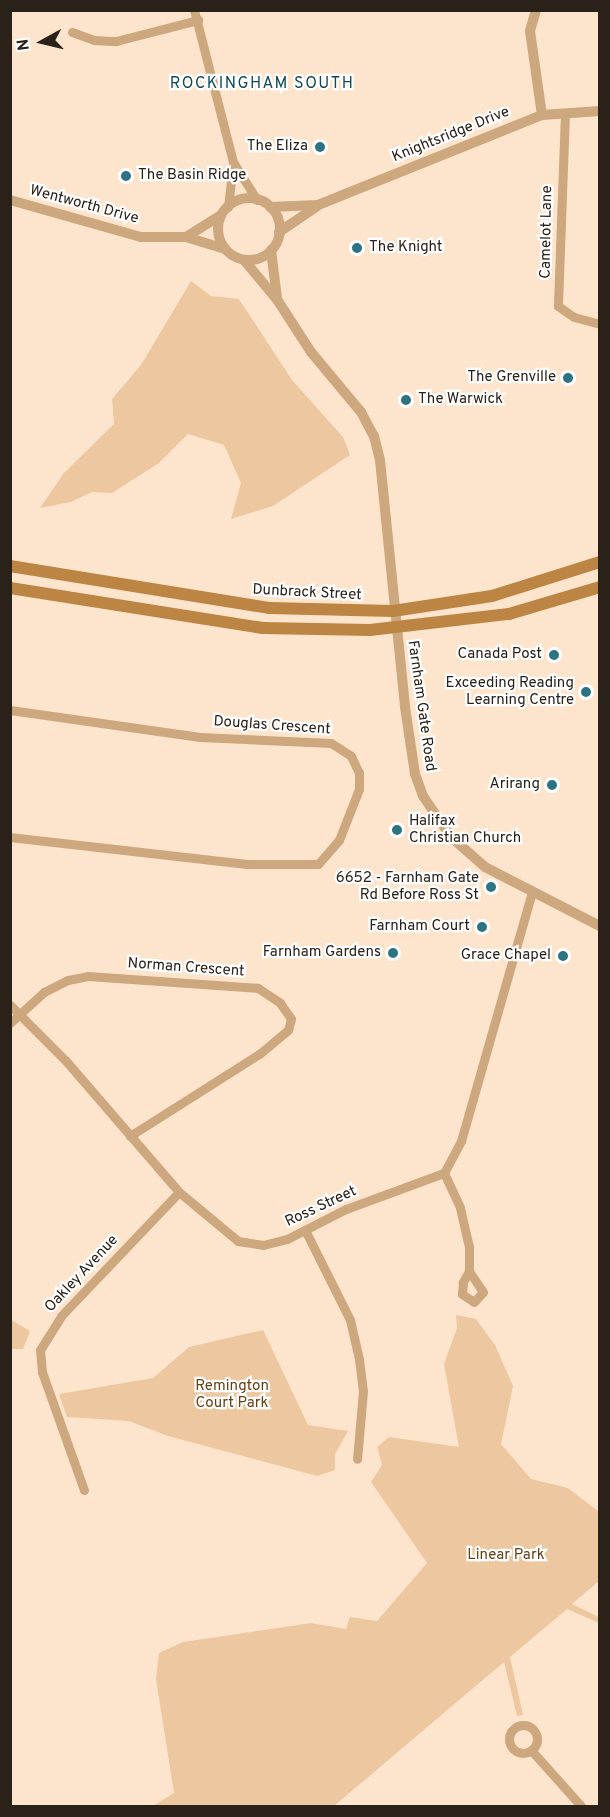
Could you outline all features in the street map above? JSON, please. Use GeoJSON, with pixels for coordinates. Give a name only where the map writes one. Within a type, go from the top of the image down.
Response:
{"type":"FeatureCollection","features":[{"type":"Feature","properties":{"kind":"main road","name":"Dunbrack Street"},"geometry":{"type":"LineString","coordinates":[[10,566],[269,608],[393,611],[492,596],[600,562]]}},
{"type":"Feature","properties":{"kind":"main road"},"geometry":{"type":"LineString","coordinates":[[10,588],[263,628],[395,628],[510,614],[600,587]]}},
{"type":"Feature","properties":{"kind":"street"},"geometry":{"type":"LineString","coordinates":[[537,10],[530,31],[542,115]]}},
{"type":"Feature","properties":{"kind":"street"},"geometry":{"type":"LineString","coordinates":[[72,32],[94,40],[116,41],[196,15],[233,162],[257,200]]}},
{"type":"Feature","properties":{"kind":"street","name":"Knightsridge Drive"},"geometry":{"type":"LineString","coordinates":[[279,232],[318,205],[542,115],[600,111]]}},
{"type":"Feature","properties":{"kind":"street","name":"Camelot Lane"},"geometry":{"type":"LineString","coordinates":[[565,113],[558,306],[574,317],[600,324]]}},
{"type":"Feature","properties":{"kind":"street"},"geometry":{"type":"LineString","coordinates":[[233,162],[225,211],[218,232],[225,249],[244,260],[254,260],[271,250]]}},
{"type":"Feature","properties":{"kind":"street","name":"Wentworth Drive"},"geometry":{"type":"LineString","coordinates":[[10,200],[141,237],[186,237],[225,249]]}},
{"type":"Feature","properties":{"kind":"street"},"geometry":{"type":"LineString","coordinates":[[186,237],[242,200],[257,200],[270,207],[279,232],[271,250],[278,301]]}},
{"type":"Feature","properties":{"kind":"street","name":"Knightsridge Drive"},"geometry":{"type":"LineString","coordinates":[[270,207],[318,205]]}},
{"type":"Feature","properties":{"kind":"street","name":"Farnham Gate Road"},"geometry":{"type":"LineString","coordinates":[[244,260],[278,301],[311,352],[361,412],[374,436],[380,460],[395,628],[415,774],[423,796],[441,824],[485,867],[600,926]]}},
{"type":"Feature","properties":{"kind":"street","name":"Douglas Crescent"},"geometry":{"type":"LineString","coordinates":[[10,710],[200,736],[331,743],[351,756],[359,773],[359,789],[339,840],[318,864],[247,864],[10,837]]}},
{"type":"Feature","properties":{"kind":"street"},"geometry":{"type":"LineString","coordinates":[[469,1271],[469,1247],[460,1208],[444,1173],[461,1141],[532,891]]}},
{"type":"Feature","properties":{"kind":"street","name":"Norman Crescent"},"geometry":{"type":"LineString","coordinates":[[10,1023],[44,992],[68,980],[88,976],[258,988],[280,1003],[291,1019],[288,1030],[259,1054],[130,1136]]}},
{"type":"Feature","properties":{"kind":"street","name":"Ross Street"},"geometry":{"type":"LineString","coordinates":[[10,1005],[66,1061],[179,1192],[238,1241],[263,1245],[305,1230],[346,1209],[444,1173]]}},
{"type":"Feature","properties":{"kind":"street","name":"Oakley Avenue"},"geometry":{"type":"LineString","coordinates":[[84,1490],[42,1372],[40,1350],[61,1316],[179,1192]]}},
{"type":"Feature","properties":{"kind":"street"},"geometry":{"type":"LineString","coordinates":[[305,1230],[350,1320],[359,1359],[363,1391],[357,1459]]}},
{"type":"Feature","properties":{"kind":"street"},"geometry":{"type":"LineString","coordinates":[[531,1750],[582,1806]]}},
{"type":"Feature","properties":{"kind":"green space"},"geometry":{"type":"Polygon","coordinates":[[[191,281],[211,296],[239,299],[292,380],[343,437],[350,455],[273,506],[231,519],[241,483],[224,445],[188,434],[159,463],[112,493],[92,492],[71,502],[40,508],[64,473],[114,424],[112,399],[141,365],[191,281]]]}},
{"type":"Feature","properties":{"kind":"green space","name":"Linear Park"},"geometry":{"type":"Polygon","coordinates":[[[456,1315],[476,1319],[495,1345],[513,1386],[501,1444],[531,1479],[568,1488],[599,1512],[599,1581],[572,1604],[599,1617],[599,1623],[567,1609],[510,1657],[523,1715],[517,1716],[504,1662],[334,1806],[153,1806],[174,1793],[156,1679],[159,1653],[183,1642],[311,1623],[346,1629],[350,1617],[377,1621],[427,1563],[371,1482],[382,1465],[377,1447],[389,1437],[459,1447],[444,1364],[457,1328],[456,1315]]]}},
{"type":"Feature","properties":{"kind":"green space"},"geometry":{"type":"Polygon","coordinates":[[[10,1319],[30,1331],[23,1349],[11,1349],[10,1319]]]}},
{"type":"Feature","properties":{"kind":"green space","name":"Remington Court Park"},"geometry":{"type":"Polygon","coordinates":[[[263,1330],[308,1425],[348,1431],[335,1454],[335,1470],[317,1476],[168,1436],[129,1421],[67,1417],[59,1394],[153,1378],[189,1347],[263,1330]]]}},
{"type":"Feature","properties":{"kind":"place","name":"The Eliza"},"geometry":{"type":"Point","coordinates":[320,147]}},
{"type":"Feature","properties":{"kind":"place","name":"The Basin Ridge"},"geometry":{"type":"Point","coordinates":[126,176]}},
{"type":"Feature","properties":{"kind":"place","name":"The Knight"},"geometry":{"type":"Point","coordinates":[357,248]}},
{"type":"Feature","properties":{"kind":"place","name":"The Grenville"},"geometry":{"type":"Point","coordinates":[568,378]}},
{"type":"Feature","properties":{"kind":"place","name":"The Warwick"},"geometry":{"type":"Point","coordinates":[406,400]}},
{"type":"Feature","properties":{"kind":"place","name":"Canada Post"},"geometry":{"type":"Point","coordinates":[554,655]}},
{"type":"Feature","properties":{"kind":"place","name":"Exceeding Reading Learning Centre"},"geometry":{"type":"Point","coordinates":[586,692]}},
{"type":"Feature","properties":{"kind":"place","name":"Arirang"},"geometry":{"type":"Point","coordinates":[552,785]}},
{"type":"Feature","properties":{"kind":"place","name":"Halifax Christian Church"},"geometry":{"type":"Point","coordinates":[397,830]}},
{"type":"Feature","properties":{"kind":"place","name":"6652 - Farnham Gate Rd Before Ross St"},"geometry":{"type":"Point","coordinates":[491,887]}},
{"type":"Feature","properties":{"kind":"place","name":"Farnham Court"},"geometry":{"type":"Point","coordinates":[482,927]}},
{"type":"Feature","properties":{"kind":"place","name":"Farnham Gardens"},"geometry":{"type":"Point","coordinates":[393,953]}},
{"type":"Feature","properties":{"kind":"place","name":"Grace Chapel"},"geometry":{"type":"Point","coordinates":[563,956]}},
{"type":"Feature","properties":{"kind":"district","name":"ROCKINGHAM SOUTH"},"geometry":{"type":"Point","coordinates":[262,84]}}]}
